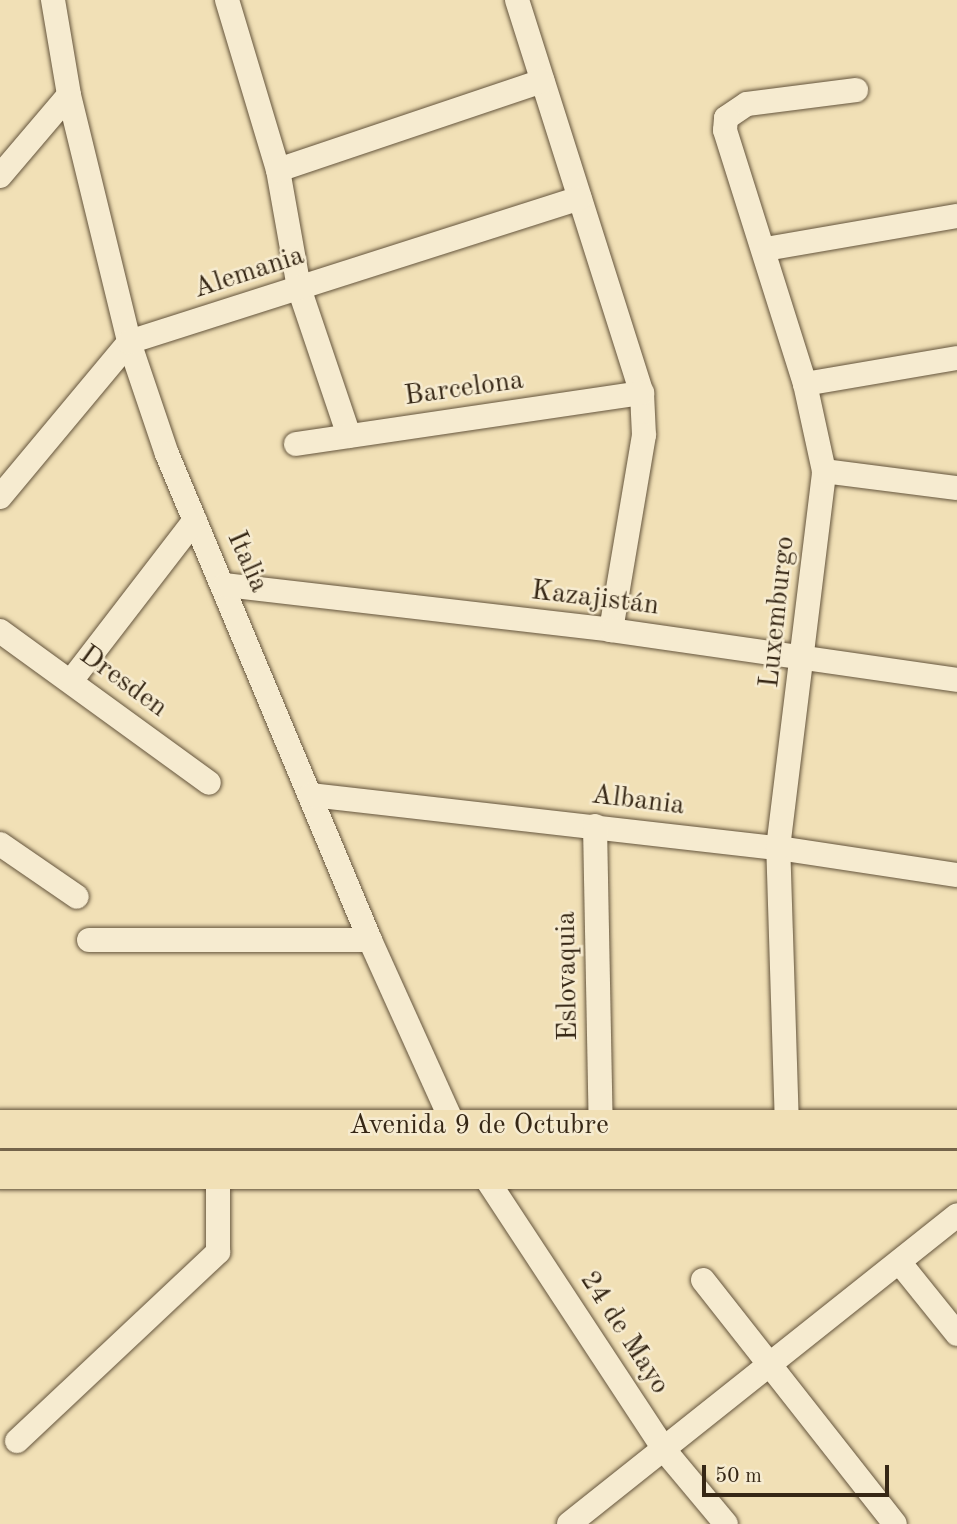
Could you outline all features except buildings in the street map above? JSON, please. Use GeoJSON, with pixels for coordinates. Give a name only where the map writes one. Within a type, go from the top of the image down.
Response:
{"type":"FeatureCollection","features":[{"type":"Feature","properties":{"kind":"main road","name":"Avenida 9 de Octubre"},"geometry":{"type":"LineString","coordinates":[[0,1129],[601,1125],[957,1129]]}},
{"type":"Feature","properties":{"kind":"main road","name":"Avenida 9 de Octubre"},"geometry":{"type":"LineString","coordinates":[[0,1170],[957,1170]]}},
{"type":"Feature","properties":{"kind":"street","name":"Italia"},"geometry":{"type":"LineString","coordinates":[[53,0],[69,94],[130,342],[195,520],[225,585],[370,940],[454,1126]]}},
{"type":"Feature","properties":{"kind":"street"},"geometry":{"type":"LineString","coordinates":[[227,0],[278,170],[299,288],[349,436]]}},
{"type":"Feature","properties":{"kind":"street"},"geometry":{"type":"LineString","coordinates":[[517,0],[642,393],[644,435],[611,630]]}},
{"type":"Feature","properties":{"kind":"street"},"geometry":{"type":"LineString","coordinates":[[278,170],[542,81]]}},
{"type":"Feature","properties":{"kind":"street","name":"Luxemburgo"},"geometry":{"type":"LineString","coordinates":[[787,1127],[778,848],[804,657],[824,471],[806,384],[766,249],[727,143],[726,118],[747,104],[856,89]]}},
{"type":"Feature","properties":{"kind":"street"},"geometry":{"type":"LineString","coordinates":[[0,176],[69,94]]}},
{"type":"Feature","properties":{"kind":"street","name":"Alemania"},"geometry":{"type":"LineString","coordinates":[[130,342],[580,198]]}},
{"type":"Feature","properties":{"kind":"street"},"geometry":{"type":"LineString","coordinates":[[766,249],[957,216]]}},
{"type":"Feature","properties":{"kind":"street"},"geometry":{"type":"LineString","coordinates":[[0,497],[130,342]]}},
{"type":"Feature","properties":{"kind":"street"},"geometry":{"type":"LineString","coordinates":[[806,384],[957,358]]}},
{"type":"Feature","properties":{"kind":"street","name":"Barcelona"},"geometry":{"type":"LineString","coordinates":[[296,444],[642,393]]}},
{"type":"Feature","properties":{"kind":"street"},"geometry":{"type":"LineString","coordinates":[[824,471],[957,488]]}},
{"type":"Feature","properties":{"kind":"street"},"geometry":{"type":"LineString","coordinates":[[71,681],[195,520]]}},
{"type":"Feature","properties":{"kind":"street","name":"Kazajistán"},"geometry":{"type":"LineString","coordinates":[[225,585],[611,630],[957,680]]}},
{"type":"Feature","properties":{"kind":"street","name":"Dresden"},"geometry":{"type":"LineString","coordinates":[[0,631],[209,783]]}},
{"type":"Feature","properties":{"kind":"street","name":"Albania"},"geometry":{"type":"LineString","coordinates":[[311,795],[778,848],[957,875]]}},
{"type":"Feature","properties":{"kind":"street","name":"Eslovaquia"},"geometry":{"type":"LineString","coordinates":[[595,826],[601,1125]]}},
{"type":"Feature","properties":{"kind":"street"},"geometry":{"type":"LineString","coordinates":[[0,844],[77,897]]}},
{"type":"Feature","properties":{"kind":"street"},"geometry":{"type":"LineString","coordinates":[[89,940],[370,940]]}},
{"type":"Feature","properties":{"kind":"street","name":"24 de Mayo"},"geometry":{"type":"LineString","coordinates":[[480,1169],[665,1451],[726,1524]]}},
{"type":"Feature","properties":{"kind":"street"},"geometry":{"type":"LineString","coordinates":[[16,1441],[218,1252],[218,1170]]}},
{"type":"Feature","properties":{"kind":"street"},"geometry":{"type":"LineString","coordinates":[[569,1524],[771,1367],[957,1216]]}},
{"type":"Feature","properties":{"kind":"street"},"geometry":{"type":"LineString","coordinates":[[900,1263],[957,1334]]}},
{"type":"Feature","properties":{"kind":"street"},"geometry":{"type":"LineString","coordinates":[[703,1280],[895,1524]]}}]}
